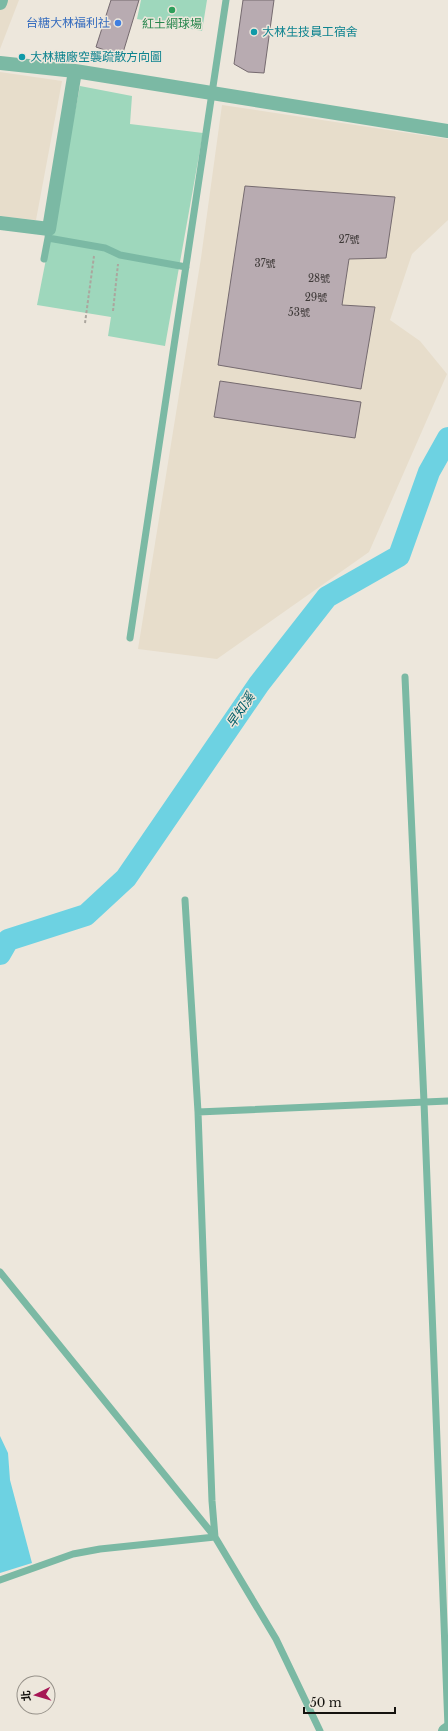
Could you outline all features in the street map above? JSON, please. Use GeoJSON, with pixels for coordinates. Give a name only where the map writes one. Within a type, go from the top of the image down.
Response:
{"type":"FeatureCollection","features":[{"type":"Feature","properties":{"kind":"street"},"geometry":{"type":"LineString","coordinates":[[0,63],[75,71],[448,131]]}},
{"type":"Feature","properties":{"kind":"street"},"geometry":{"type":"LineString","coordinates":[[0,223],[49,234],[75,71]]}},
{"type":"Feature","properties":{"kind":"street"},"geometry":{"type":"LineString","coordinates":[[445,1731],[448,1728]]}},
{"type":"Feature","properties":{"kind":"lane"},"geometry":{"type":"LineString","coordinates":[[130,638],[226,0]]}},
{"type":"Feature","properties":{"kind":"lane"},"geometry":{"type":"LineString","coordinates":[[44,259],[49,234],[105,248],[120,255],[186,267]]}},
{"type":"Feature","properties":{"kind":"lane"},"geometry":{"type":"LineString","coordinates":[[405,677],[424,1102],[448,1728]]}},
{"type":"Feature","properties":{"kind":"lane"},"geometry":{"type":"LineString","coordinates":[[185,900],[198,1112],[212,1501],[215,1537]]}},
{"type":"Feature","properties":{"kind":"lane"},"geometry":{"type":"LineString","coordinates":[[198,1112],[448,1102]]}},
{"type":"Feature","properties":{"kind":"lane"},"geometry":{"type":"LineString","coordinates":[[0,1272],[215,1537],[276,1639],[320,1731]]}},
{"type":"Feature","properties":{"kind":"lane"},"geometry":{"type":"LineString","coordinates":[[0,1580],[80,1553],[100,1549],[215,1537]]}},
{"type":"Feature","properties":{"kind":"path"},"geometry":{"type":"LineString","coordinates":[[85,323],[95,246]]}},
{"type":"Feature","properties":{"kind":"path"},"geometry":{"type":"LineString","coordinates":[[113,311],[120,255]]}},
{"type":"Feature","properties":{"kind":"shaded area"},"geometry":{"type":"Polygon","coordinates":[[[0,0],[19,0],[0,49],[0,0]]]}},
{"type":"Feature","properties":{"kind":"shaded area"},"geometry":{"type":"Polygon","coordinates":[[[0,72],[62,81],[36,220],[0,216],[0,72]]]}},
{"type":"Feature","properties":{"kind":"shaded area"},"geometry":{"type":"Polygon","coordinates":[[[222,105],[448,139],[448,220],[412,254],[390,320],[420,341],[447,374],[369,552],[217,659],[138,649],[201,258],[222,105]]]}},
{"type":"Feature","properties":{"kind":"green space","name":"紅土網球場"},"geometry":{"type":"Polygon","coordinates":[[[141,0],[207,0],[202,31],[137,19],[141,0]]]}},
{"type":"Feature","properties":{"kind":"green space"},"geometry":{"type":"Polygon","coordinates":[[[80,86],[132,96],[130,124],[203,133],[165,346],[108,336],[111,317],[37,305],[80,86]]]}},
{"type":"Feature","properties":{"kind":"water"},"geometry":{"type":"Polygon","coordinates":[[[0,1436],[8,1453],[10,1480],[32,1563],[0,1573],[0,1436]]]}},
{"type":"Feature","properties":{"kind":"building","name":"台糖大林福利社"},"geometry":{"type":"Polygon","coordinates":[[[111,0],[139,0],[122,56],[96,47],[111,0]]]}},
{"type":"Feature","properties":{"kind":"building","name":"大林生技員工宿舍"},"geometry":{"type":"Polygon","coordinates":[[[243,0],[274,0],[264,73],[248,72],[234,64],[243,0]]]}},
{"type":"Feature","properties":{"kind":"building"},"geometry":{"type":"Polygon","coordinates":[[[245,186],[395,197],[386,258],[349,259],[342,305],[375,307],[361,389],[218,365],[245,186]]]}},
{"type":"Feature","properties":{"kind":"building"},"geometry":{"type":"Polygon","coordinates":[[[220,381],[361,402],[355,438],[214,417],[220,381]]]}},
{"type":"Feature","properties":{"kind":"waterway","name":"早知溪"},"geometry":{"type":"LineString","coordinates":[[0,954],[8,940],[86,915],[126,878],[259,684],[327,597],[399,556],[429,472],[448,438]]}},
{"type":"Feature","properties":{"kind":"place","name":"紅土網球場"},"geometry":{"type":"Point","coordinates":[172,10]}},
{"type":"Feature","properties":{"kind":"place","name":"台糖大林福利社"},"geometry":{"type":"Point","coordinates":[118,23]}},
{"type":"Feature","properties":{"kind":"place","name":"大林生技員工宿舍"},"geometry":{"type":"Point","coordinates":[254,32]}},
{"type":"Feature","properties":{"kind":"place","name":"大林糖廠空襲疏散方向圖"},"geometry":{"type":"Point","coordinates":[22,57]}}]}
